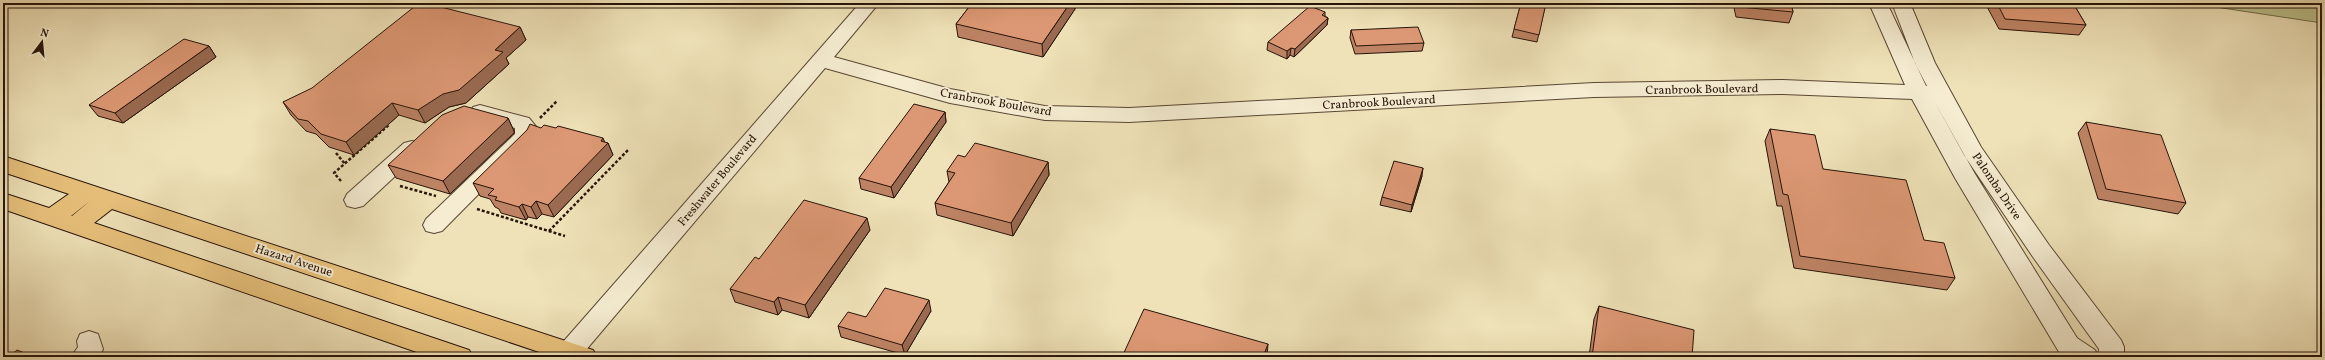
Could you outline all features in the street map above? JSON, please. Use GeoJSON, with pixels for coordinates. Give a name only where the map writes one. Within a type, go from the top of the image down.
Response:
{"type":"FeatureCollection","features":[{"type":"Feature","properties":{"kind":"main road","name":"Hazard Avenue"},"geometry":{"type":"LineString","coordinates":[[3,164],[573,355]]}},
{"type":"Feature","properties":{"kind":"main road"},"geometry":{"type":"LineString","coordinates":[[52,218],[87,192]]}},
{"type":"Feature","properties":{"kind":"main road"},"geometry":{"type":"LineString","coordinates":[[75,226],[109,199]]}},
{"type":"Feature","properties":{"kind":"main road"},"geometry":{"type":"LineString","coordinates":[[3,201],[460,357]]}},
{"type":"Feature","properties":{"kind":"street","name":"Freshwater Boulevard"},"geometry":{"type":"LineString","coordinates":[[573,355],[870,3]]}},
{"type":"Feature","properties":{"kind":"street","name":"Palomba Drive"},"geometry":{"type":"LineString","coordinates":[[1878,3],[1898,54],[1939,133],[2068,345],[2086,357]]}},
{"type":"Feature","properties":{"kind":"street","name":"Palomba Drive"},"geometry":{"type":"LineString","coordinates":[[1901,3],[1925,63],[1943,93],[1972,150],[2041,251],[2112,348],[2111,357]]}},
{"type":"Feature","properties":{"kind":"street","name":"Cranbrook Boulevard"},"geometry":{"type":"LineString","coordinates":[[821,60],[950,96],[1045,113],[1129,115],[1594,90],[1783,87],[1943,93]]}},
{"type":"Feature","properties":{"kind":"street"},"geometry":{"type":"LineString","coordinates":[[434,225],[524,137],[527,129],[522,122],[471,110],[457,113]]}},
{"type":"Feature","properties":{"kind":"street"},"geometry":{"type":"LineString","coordinates":[[356,200],[430,132]]}},
{"type":"Feature","properties":{"kind":"path"},"geometry":{"type":"LineString","coordinates":[[341,181],[334,173],[390,124]]}},
{"type":"Feature","properties":{"kind":"path"},"geometry":{"type":"LineString","coordinates":[[549,231],[629,149]]}},
{"type":"Feature","properties":{"kind":"path"},"geometry":{"type":"LineString","coordinates":[[336,153],[344,164]]}},
{"type":"Feature","properties":{"kind":"path"},"geometry":{"type":"LineString","coordinates":[[395,184],[437,197]]}},
{"type":"Feature","properties":{"kind":"path"},"geometry":{"type":"LineString","coordinates":[[475,208],[565,236]]}},
{"type":"Feature","properties":{"kind":"green space"},"geometry":{"type":"Polygon","coordinates":[[[2189,3],[2322,3],[2322,23],[2189,3]]]}},
{"type":"Feature","properties":{"kind":"building"},"geometry":{"type":"Polygon","coordinates":[[[419,3],[425,3],[520,27],[495,50],[503,52],[459,90],[443,94],[418,110],[392,103],[346,142],[321,134],[308,121],[298,119],[283,102],[312,88],[419,3]]]}},
{"type":"Feature","properties":{"kind":"building"},"geometry":{"type":"Polygon","coordinates":[[[972,3],[1070,3],[1042,44],[956,24],[972,3]]]}},
{"type":"Feature","properties":{"kind":"building"},"geometry":{"type":"Polygon","coordinates":[[[1521,3],[1546,3],[1539,35],[1514,29],[1521,3]]]}},
{"type":"Feature","properties":{"kind":"building"},"geometry":{"type":"Polygon","coordinates":[[[1739,3],[1791,3],[1793,12],[1740,7],[1739,3]]]}},
{"type":"Feature","properties":{"kind":"building"},"geometry":{"type":"Polygon","coordinates":[[[1997,3],[2073,3],[2086,25],[2005,19],[1997,3]]]}},
{"type":"Feature","properties":{"kind":"building"},"geometry":{"type":"Polygon","coordinates":[[[1310,6],[1325,12],[1322,15],[1328,18],[1295,49],[1291,48],[1287,51],[1268,42],[1310,6]]]}},
{"type":"Feature","properties":{"kind":"building"},"geometry":{"type":"Polygon","coordinates":[[[1418,27],[1424,43],[1356,46],[1351,30],[1418,27]]]}},
{"type":"Feature","properties":{"kind":"building"},"geometry":{"type":"Polygon","coordinates":[[[184,39],[209,46],[115,113],[89,105],[184,39]]]}},
{"type":"Feature","properties":{"kind":"building"},"geometry":{"type":"Polygon","coordinates":[[[914,104],[945,112],[891,187],[859,178],[914,104]]]}},
{"type":"Feature","properties":{"kind":"building"},"geometry":{"type":"Polygon","coordinates":[[[464,106],[508,118],[443,181],[388,165],[442,115],[464,106]]]}},
{"type":"Feature","properties":{"kind":"building"},"geometry":{"type":"Polygon","coordinates":[[[2086,122],[2161,135],[2186,203],[2106,189],[2086,122]]]}},
{"type":"Feature","properties":{"kind":"building"},"geometry":{"type":"Polygon","coordinates":[[[530,124],[541,128],[544,125],[556,128],[558,126],[603,138],[601,141],[608,143],[548,205],[536,201],[531,207],[522,204],[519,207],[495,200],[497,197],[488,195],[494,189],[473,183],[527,130],[530,124]]]}},
{"type":"Feature","properties":{"kind":"building"},"geometry":{"type":"Polygon","coordinates":[[[1770,129],[1815,135],[1823,169],[1906,180],[1924,240],[1944,243],[1955,278],[1800,256],[1788,195],[1783,194],[1770,129]]]}},
{"type":"Feature","properties":{"kind":"building"},"geometry":{"type":"Polygon","coordinates":[[[975,143],[1048,162],[1011,223],[935,203],[955,173],[947,171],[958,155],[965,157],[975,143]]]}},
{"type":"Feature","properties":{"kind":"building"},"geometry":{"type":"Polygon","coordinates":[[[1394,161],[1423,168],[1412,205],[1382,197],[1394,161]]]}},
{"type":"Feature","properties":{"kind":"building"},"geometry":{"type":"Polygon","coordinates":[[[804,200],[867,218],[805,305],[778,297],[774,302],[730,289],[755,257],[759,259],[804,200]]]}},
{"type":"Feature","properties":{"kind":"building"},"geometry":{"type":"Polygon","coordinates":[[[885,288],[929,300],[902,345],[838,326],[848,312],[866,317],[885,288]]]}},
{"type":"Feature","properties":{"kind":"building"},"geometry":{"type":"Polygon","coordinates":[[[1599,306],[1694,330],[1692,357],[1592,357],[1599,306]]]}},
{"type":"Feature","properties":{"kind":"building"},"geometry":{"type":"Polygon","coordinates":[[[1144,309],[1268,344],[1263,357],[1122,357],[1144,309]]]}},
{"type":"Feature","properties":{"kind":"building"},"geometry":{"type":"Polygon","coordinates":[[[17,350],[35,357],[9,357],[17,350]]]}}]}
